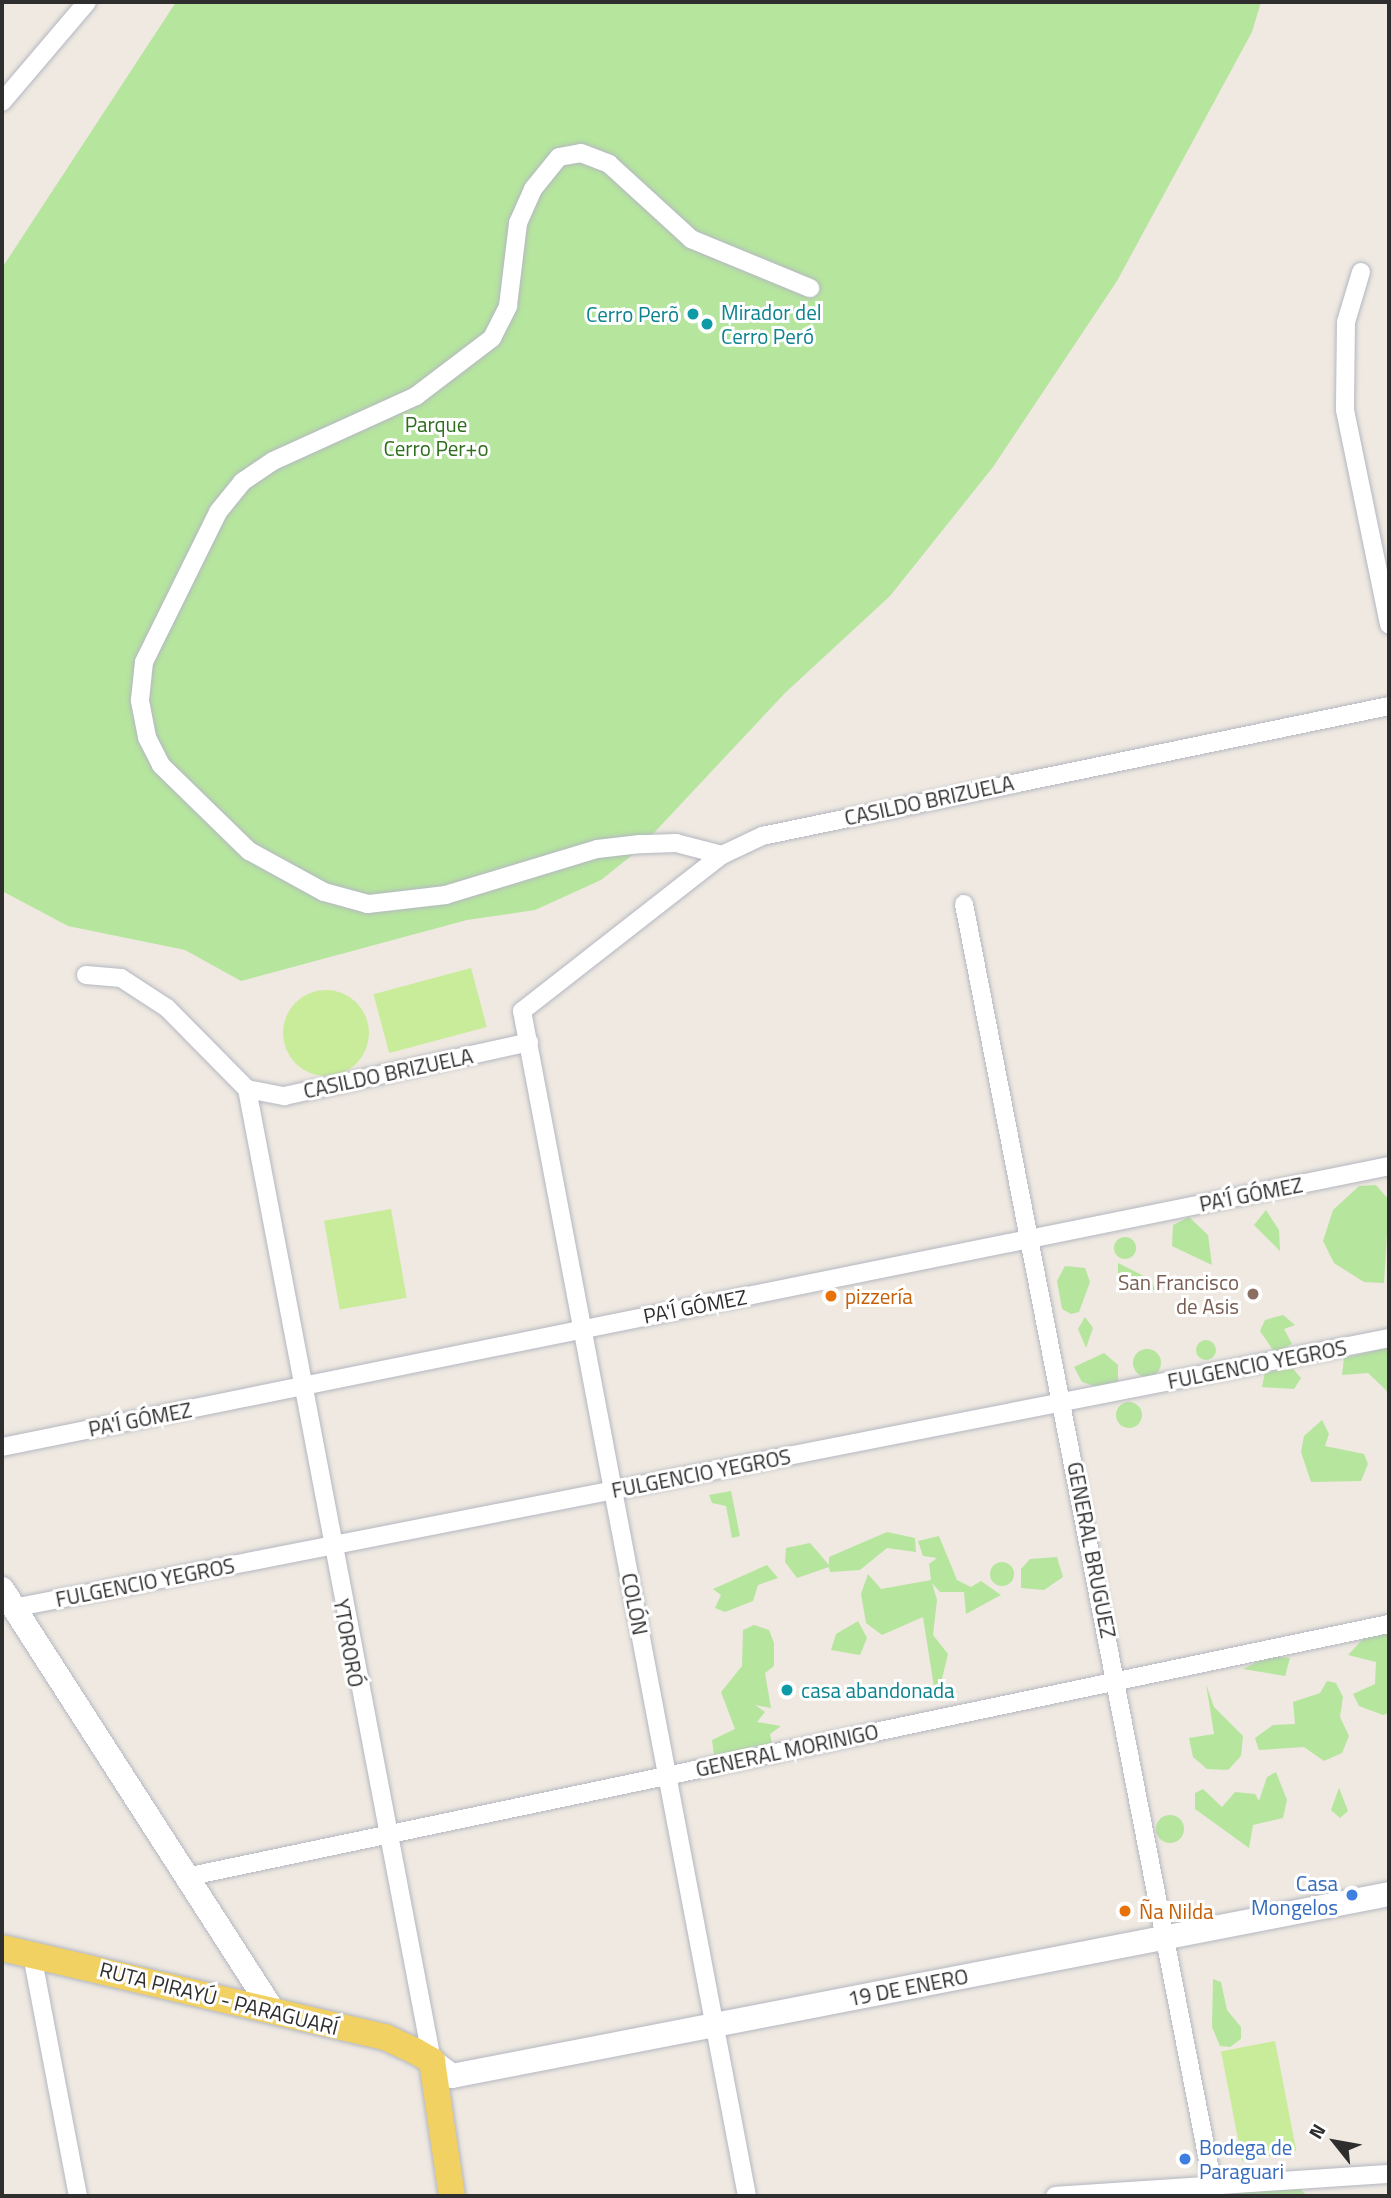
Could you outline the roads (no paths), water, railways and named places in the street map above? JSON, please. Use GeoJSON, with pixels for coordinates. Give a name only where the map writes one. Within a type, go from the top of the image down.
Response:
{"type":"FeatureCollection","features":[{"type":"Feature","properties":{"kind":"main road","name":"RUTA PIRAYÚ - PARAGUARÍ"},"geometry":{"type":"LineString","coordinates":[[2,1948],[385,2037],[432,2062]]}},
{"type":"Feature","properties":{"kind":"main road","name":"YTORORÓ"},"geometry":{"type":"LineString","coordinates":[[432,2062],[452,2196]]}},
{"type":"Feature","properties":{"kind":"street"},"geometry":{"type":"LineString","coordinates":[[2,102],[85,3]]}},
{"type":"Feature","properties":{"kind":"street"},"geometry":{"type":"LineString","coordinates":[[722,855],[676,843],[640,844],[597,849],[446,895],[368,904],[324,892],[249,850],[161,765],[140,700],[144,662],[218,512],[242,482],[273,461],[416,396],[492,338],[510,294],[518,223],[533,189],[559,157],[581,153],[602,161],[691,239],[810,288]]}},
{"type":"Feature","properties":{"kind":"street"},"geometry":{"type":"LineString","coordinates":[[1362,272],[1346,321],[1345,410],[1389,625]]}},
{"type":"Feature","properties":{"kind":"street","name":"CASILDO BRIZUELA"},"geometry":{"type":"LineString","coordinates":[[522,1011],[722,855],[762,836],[1389,706]]}},
{"type":"Feature","properties":{"kind":"street","name":"GENERAL BRUGUEZ"},"geometry":{"type":"LineString","coordinates":[[964,904],[1118,1682],[1163,1936],[1214,2191]]}},
{"type":"Feature","properties":{"kind":"street"},"geometry":{"type":"LineString","coordinates":[[86,975],[121,978],[167,1008],[247,1089]]}},
{"type":"Feature","properties":{"kind":"street","name":"COLÓN"},"geometry":{"type":"LineString","coordinates":[[522,1011],[747,2196]]}},
{"type":"Feature","properties":{"kind":"street","name":"CASILDO BRIZUELA"},"geometry":{"type":"LineString","coordinates":[[247,1089],[284,1096],[529,1042]]}},
{"type":"Feature","properties":{"kind":"street","name":"YTORORÓ"},"geometry":{"type":"LineString","coordinates":[[247,1089],[384,1832],[432,2062]]}},
{"type":"Feature","properties":{"kind":"street","name":"PA'Í GÓMEZ"},"geometry":{"type":"LineString","coordinates":[[2,1447],[1389,1166]]}},
{"type":"Feature","properties":{"kind":"street","name":"FULGENCIO YEGROS"},"geometry":{"type":"LineString","coordinates":[[7,1598],[331,1545],[1389,1338]]}},
{"type":"Feature","properties":{"kind":"street"},"geometry":{"type":"LineString","coordinates":[[7,1598],[273,2011]]}},
{"type":"Feature","properties":{"kind":"street","name":"GENERAL MORINIGO"},"geometry":{"type":"LineString","coordinates":[[186,1877],[384,1832],[1389,1624]]}},
{"type":"Feature","properties":{"kind":"street","name":"19 DE ENERO"},"geometry":{"type":"LineString","coordinates":[[432,2062],[452,2076],[1389,1894]]}},
{"type":"Feature","properties":{"kind":"street"},"geometry":{"type":"LineString","coordinates":[[32,1955],[78,2196]]}},
{"type":"Feature","properties":{"kind":"street"},"geometry":{"type":"LineString","coordinates":[[1055,2196],[1214,2191],[1389,2174]]}},
{"type":"Feature","properties":{"kind":"place","name":"Cerro Perõ"},"geometry":{"type":"Point","coordinates":[693,314]}},
{"type":"Feature","properties":{"kind":"place","name":"Mirador del Cerro Peró"},"geometry":{"type":"Point","coordinates":[707,324]}},
{"type":"Feature","properties":{"kind":"place","name":"San Francisco de Asis"},"geometry":{"type":"Point","coordinates":[1253,1294]}},
{"type":"Feature","properties":{"kind":"place","name":"pizzería"},"geometry":{"type":"Point","coordinates":[831,1296]}},
{"type":"Feature","properties":{"kind":"place","name":"casa abandonada"},"geometry":{"type":"Point","coordinates":[787,1690]}},
{"type":"Feature","properties":{"kind":"place","name":"Casa Mongelos"},"geometry":{"type":"Point","coordinates":[1352,1895]}},
{"type":"Feature","properties":{"kind":"place","name":"Ña Nilda"},"geometry":{"type":"Point","coordinates":[1125,1911]}},
{"type":"Feature","properties":{"kind":"place","name":"Bodega de Paraguari"},"geometry":{"type":"Point","coordinates":[1185,2159]}},
{"type":"Feature","properties":{"kind":"park label","name":"Parque Cerro Per+o"},"geometry":{"type":"Point","coordinates":[436,436]}}]}
